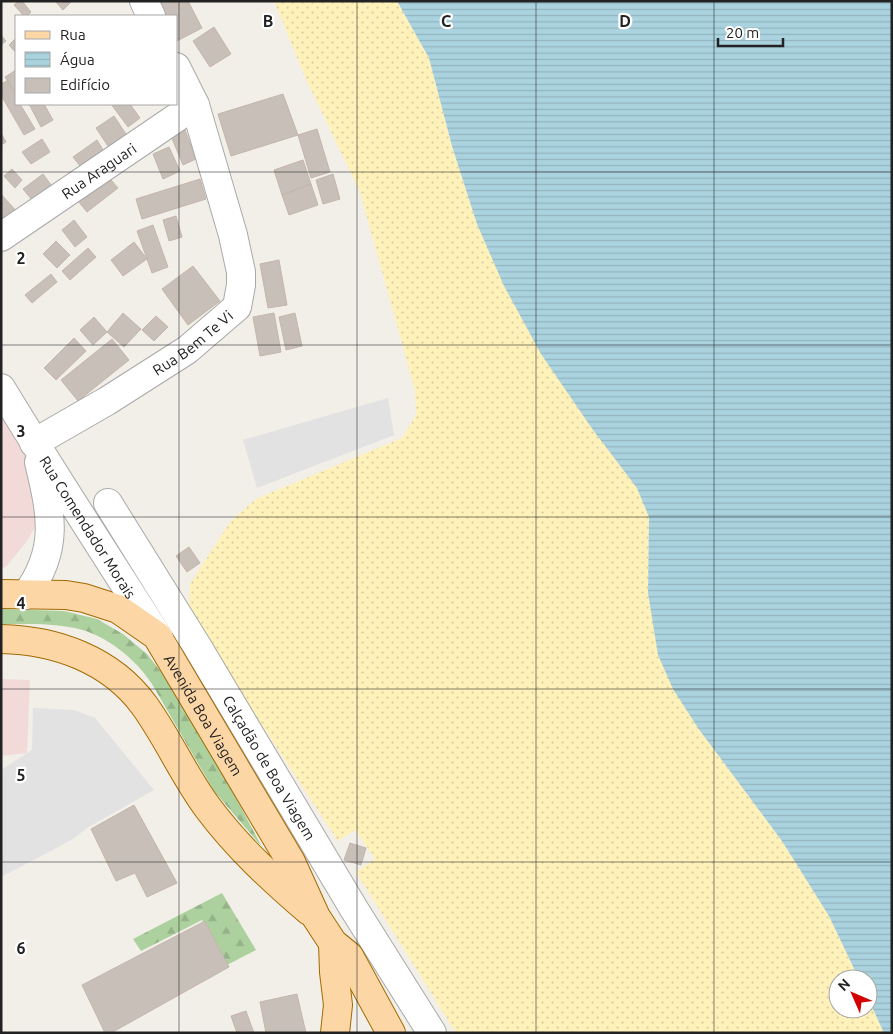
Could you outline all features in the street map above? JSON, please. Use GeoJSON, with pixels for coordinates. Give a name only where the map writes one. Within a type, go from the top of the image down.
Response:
{"type":"FeatureCollection","features":[{"type":"Feature","properties":{"kind":"main road","name":"Avenida Boa Viagem"},"geometry":{"type":"LineString","coordinates":[[14,594],[66,596],[109,606],[154,634],[160,641],[291,862],[316,916],[333,943],[349,956],[391,1033]]}},
{"type":"Feature","properties":{"kind":"main road","name":"Avenida Boa Viagem"},"geometry":{"type":"LineString","coordinates":[[3,640],[22,640],[59,648],[96,662],[131,689],[144,705],[208,808],[254,861],[316,916]]}},
{"type":"Feature","properties":{"kind":"main road"},"geometry":{"type":"LineString","coordinates":[[333,943],[338,1005],[335,1033]]}},
{"type":"Feature","properties":{"kind":"street"},"geometry":{"type":"LineString","coordinates":[[144,1],[151,15]]}},
{"type":"Feature","properties":{"kind":"street","name":"Rua Bem Te Vi"},"geometry":{"type":"LineString","coordinates":[[34,443],[107,402],[187,350],[237,307],[242,285],[238,256],[195,105],[178,71]]}},
{"type":"Feature","properties":{"kind":"street","name":"Rua Araguari"},"geometry":{"type":"LineString","coordinates":[[1,236],[195,105]]}},
{"type":"Feature","properties":{"kind":"street","name":"Rua Comendador Morais"},"geometry":{"type":"LineString","coordinates":[[1,388],[160,641]]}},
{"type":"Feature","properties":{"kind":"street"},"geometry":{"type":"LineString","coordinates":[[14,594],[40,574],[47,555],[51,534],[47,494],[34,443]]}},
{"type":"Feature","properties":{"kind":"street","name":"Calçadão de Boa Viagem"},"geometry":{"type":"LineString","coordinates":[[108,503],[197,646],[354,909],[432,1033]]}},
{"type":"Feature","properties":{"kind":"shaded area"},"geometry":{"type":"Polygon","coordinates":[[[388,398],[394,435],[257,488],[243,440],[388,398]]]}},
{"type":"Feature","properties":{"kind":"shaded area"},"geometry":{"type":"Polygon","coordinates":[[[1,402],[27,443],[38,516],[34,529],[27,541],[6,567],[1,568],[1,402]]]}},
{"type":"Feature","properties":{"kind":"shaded area"},"geometry":{"type":"Polygon","coordinates":[[[1,679],[30,680],[27,753],[1,756],[1,679]]]}},
{"type":"Feature","properties":{"kind":"shaded area"},"geometry":{"type":"Polygon","coordinates":[[[33,708],[74,710],[95,718],[154,790],[87,828],[73,839],[1,877],[1,770],[32,750],[33,708]]]}},
{"type":"Feature","properties":{"kind":"green space"},"geometry":{"type":"Polygon","coordinates":[[[1,609],[64,611],[97,619],[123,634],[147,654],[165,677],[229,785],[262,847],[214,791],[152,684],[137,665],[109,642],[87,631],[66,626],[1,624],[1,609]]]}},
{"type":"Feature","properties":{"kind":"green space"},"geometry":{"type":"Polygon","coordinates":[[[222,893],[256,950],[227,965],[202,920],[141,951],[133,939],[222,893]]]}},
{"type":"Feature","properties":{"kind":"sand"},"geometry":{"type":"Polygon","coordinates":[[[274,1],[397,1],[429,58],[452,146],[477,224],[637,488],[649,517],[648,593],[698,728],[782,841],[829,916],[854,969],[828,969],[828,1019],[878,1019],[884,1033],[456,1033],[356,872],[375,859],[355,830],[338,841],[199,629],[189,605],[190,584],[230,522],[256,499],[402,438],[416,415],[415,390],[360,192],[306,79],[274,1]]]}},
{"type":"Feature","properties":{"kind":"water"},"geometry":{"type":"Polygon","coordinates":[[[397,1],[892,1],[892,1033],[884,1033],[878,1019],[878,969],[854,969],[829,916],[782,841],[698,728],[673,689],[658,655],[648,593],[649,517],[637,488],[593,430],[541,354],[504,286],[477,224],[452,146],[429,58],[397,1]]]}},
{"type":"Feature","properties":{"kind":"building"},"geometry":{"type":"Polygon","coordinates":[[[18,1],[22,1],[31,12],[28,15],[23,15],[14,5],[18,1]]]}},
{"type":"Feature","properties":{"kind":"building"},"geometry":{"type":"Polygon","coordinates":[[[55,1],[72,1],[63,10],[55,1]]]}},
{"type":"Feature","properties":{"kind":"building"},"geometry":{"type":"Polygon","coordinates":[[[157,1],[188,1],[202,28],[178,40],[178,15],[164,15],[157,1]]]}},
{"type":"Feature","properties":{"kind":"building"},"geometry":{"type":"Polygon","coordinates":[[[214,27],[231,54],[210,67],[193,41],[214,27]]]}},
{"type":"Feature","properties":{"kind":"building"},"geometry":{"type":"Polygon","coordinates":[[[1,35],[6,41],[1,45],[1,35]]]}},
{"type":"Feature","properties":{"kind":"building"},"geometry":{"type":"Polygon","coordinates":[[[15,39],[15,52],[9,45],[15,39]]]}},
{"type":"Feature","properties":{"kind":"building"},"geometry":{"type":"Polygon","coordinates":[[[15,71],[15,93],[5,77],[15,71]]]}},
{"type":"Feature","properties":{"kind":"building"},"geometry":{"type":"Polygon","coordinates":[[[7,81],[15,95],[15,105],[21,105],[35,129],[24,135],[1,95],[1,84],[7,81]]]}},
{"type":"Feature","properties":{"kind":"building"},"geometry":{"type":"Polygon","coordinates":[[[283,94],[298,135],[231,156],[218,114],[283,94]]]}},
{"type":"Feature","properties":{"kind":"building"},"geometry":{"type":"Polygon","coordinates":[[[30,105],[45,105],[53,120],[41,127],[30,105]]]}},
{"type":"Feature","properties":{"kind":"building"},"geometry":{"type":"Polygon","coordinates":[[[112,105],[131,105],[140,118],[128,127],[112,105]]]}},
{"type":"Feature","properties":{"kind":"building"},"geometry":{"type":"Polygon","coordinates":[[[114,116],[128,137],[110,149],[96,128],[114,116]]]}},
{"type":"Feature","properties":{"kind":"building"},"geometry":{"type":"Polygon","coordinates":[[[317,129],[330,172],[311,178],[298,135],[317,129]]]}},
{"type":"Feature","properties":{"kind":"building"},"geometry":{"type":"Polygon","coordinates":[[[185,130],[196,159],[183,165],[171,136],[185,130]]]}},
{"type":"Feature","properties":{"kind":"building"},"geometry":{"type":"Polygon","coordinates":[[[1,133],[6,142],[1,145],[1,133]]]}},
{"type":"Feature","properties":{"kind":"building"},"geometry":{"type":"Polygon","coordinates":[[[42,139],[50,152],[31,164],[22,152],[42,139]]]}},
{"type":"Feature","properties":{"kind":"building"},"geometry":{"type":"Polygon","coordinates":[[[97,140],[103,150],[80,166],[73,157],[97,140]]]}},
{"type":"Feature","properties":{"kind":"building"},"geometry":{"type":"Polygon","coordinates":[[[169,147],[180,171],[163,179],[153,154],[169,147]]]}},
{"type":"Feature","properties":{"kind":"building"},"geometry":{"type":"Polygon","coordinates":[[[303,160],[311,184],[282,195],[274,170],[303,160]]]}},
{"type":"Feature","properties":{"kind":"building"},"geometry":{"type":"Polygon","coordinates":[[[12,169],[22,180],[15,188],[4,176],[12,169]]]}},
{"type":"Feature","properties":{"kind":"building"},"geometry":{"type":"Polygon","coordinates":[[[104,172],[118,188],[87,212],[74,196],[104,172]]]}},
{"type":"Feature","properties":{"kind":"building"},"geometry":{"type":"Polygon","coordinates":[[[43,174],[51,185],[32,200],[23,189],[43,174]]]}},
{"type":"Feature","properties":{"kind":"building"},"geometry":{"type":"Polygon","coordinates":[[[333,174],[340,199],[323,204],[316,180],[333,174]]]}},
{"type":"Feature","properties":{"kind":"building"},"geometry":{"type":"Polygon","coordinates":[[[200,179],[206,199],[142,219],[136,199],[200,179]]]}},
{"type":"Feature","properties":{"kind":"building"},"geometry":{"type":"Polygon","coordinates":[[[311,184],[318,205],[289,215],[282,195],[311,184]]]}},
{"type":"Feature","properties":{"kind":"building"},"geometry":{"type":"Polygon","coordinates":[[[1,194],[18,213],[1,228],[1,194]]]}},
{"type":"Feature","properties":{"kind":"building"},"geometry":{"type":"Polygon","coordinates":[[[176,216],[182,237],[169,241],[163,220],[176,216]]]}},
{"type":"Feature","properties":{"kind":"building"},"geometry":{"type":"Polygon","coordinates":[[[74,220],[87,237],[75,247],[62,230],[74,220]]]}},
{"type":"Feature","properties":{"kind":"building"},"geometry":{"type":"Polygon","coordinates":[[[153,225],[168,267],[152,273],[137,231],[153,225]]]}},
{"type":"Feature","properties":{"kind":"building"},"geometry":{"type":"Polygon","coordinates":[[[56,241],[70,255],[57,268],[43,254],[56,241]]]}},
{"type":"Feature","properties":{"kind":"building"},"geometry":{"type":"Polygon","coordinates":[[[134,242],[147,259],[123,276],[111,260],[134,242]]]}},
{"type":"Feature","properties":{"kind":"building"},"geometry":{"type":"Polygon","coordinates":[[[88,248],[96,257],[70,280],[62,271],[88,248]]]}},
{"type":"Feature","properties":{"kind":"building"},"geometry":{"type":"Polygon","coordinates":[[[279,260],[287,305],[268,308],[260,264],[279,260]]]}},
{"type":"Feature","properties":{"kind":"building"},"geometry":{"type":"Polygon","coordinates":[[[193,266],[220,301],[188,325],[162,289],[193,266]]]}},
{"type":"Feature","properties":{"kind":"building"},"geometry":{"type":"Polygon","coordinates":[[[51,274],[57,282],[32,303],[25,295],[51,274]]]}},
{"type":"Feature","properties":{"kind":"building"},"geometry":{"type":"Polygon","coordinates":[[[123,313],[141,329],[124,347],[107,332],[123,313]]]}},
{"type":"Feature","properties":{"kind":"building"},"geometry":{"type":"Polygon","coordinates":[[[274,313],[281,352],[260,356],[253,317],[274,313]]]}},
{"type":"Feature","properties":{"kind":"building"},"geometry":{"type":"Polygon","coordinates":[[[295,313],[302,346],[286,350],[279,317],[295,313]]]}},
{"type":"Feature","properties":{"kind":"building"},"geometry":{"type":"Polygon","coordinates":[[[156,316],[168,327],[154,341],[142,330],[156,316]]]}},
{"type":"Feature","properties":{"kind":"building"},"geometry":{"type":"Polygon","coordinates":[[[94,317],[107,332],[93,345],[80,330],[94,317]]]}},
{"type":"Feature","properties":{"kind":"building"},"geometry":{"type":"Polygon","coordinates":[[[74,338],[86,351],[56,380],[44,368],[74,338]]]}},
{"type":"Feature","properties":{"kind":"building"},"geometry":{"type":"Polygon","coordinates":[[[112,339],[129,360],[78,401],[61,380],[112,339]]]}},
{"type":"Feature","properties":{"kind":"building"},"geometry":{"type":"Polygon","coordinates":[[[189,547],[200,563],[187,572],[176,556],[189,547]]]}},
{"type":"Feature","properties":{"kind":"building"},"geometry":{"type":"Polygon","coordinates":[[[134,805],[177,883],[147,897],[135,873],[116,881],[91,829],[134,805]]]}},
{"type":"Feature","properties":{"kind":"building"},"geometry":{"type":"Polygon","coordinates":[[[350,843],[366,848],[361,865],[344,860],[350,843]]]}},
{"type":"Feature","properties":{"kind":"building"},"geometry":{"type":"Polygon","coordinates":[[[205,921],[229,967],[111,1033],[105,1033],[82,985],[205,921]]]}},
{"type":"Feature","properties":{"kind":"building"},"geometry":{"type":"Polygon","coordinates":[[[297,994],[306,1033],[266,1033],[260,1002],[297,994]]]}},
{"type":"Feature","properties":{"kind":"building"},"geometry":{"type":"Polygon","coordinates":[[[246,1011],[254,1033],[237,1033],[231,1016],[246,1011]]]}}]}
